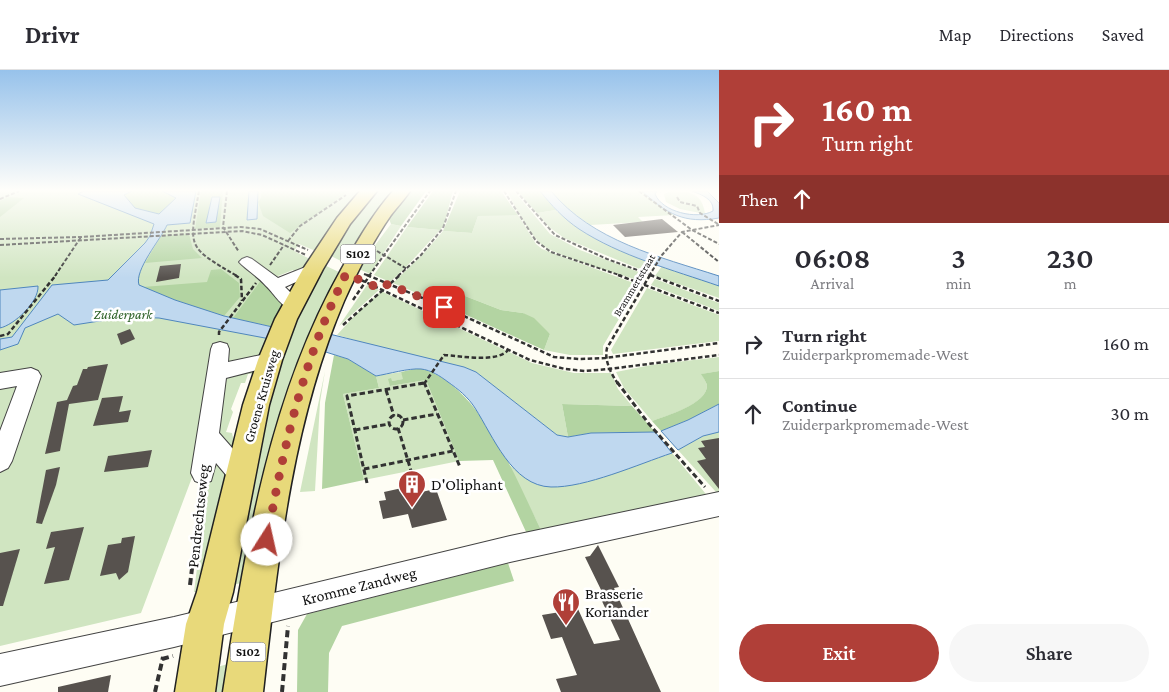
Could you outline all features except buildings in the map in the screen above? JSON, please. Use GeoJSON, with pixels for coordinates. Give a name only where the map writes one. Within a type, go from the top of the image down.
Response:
{"type":"FeatureCollection","features":[{"type":"Feature","properties":{"kind":"main road","name":"Groene Kruisweg"},"geometry":{"type":"LineString","coordinates":[[205,624],[214,592],[256,404],[272,354],[290,312],[316,265],[345,220]]}},
{"type":"Feature","properties":{"kind":"main road","name":"S102"},"geometry":{"type":"LineString","coordinates":[[251,687],[254,612],[258,582],[285,447],[313,352],[332,325],[346,274],[380,220]]}},
{"type":"Feature","properties":{"kind":"main road","name":"S102"},"geometry":{"type":"LineString","coordinates":[[195,692],[205,624]]}},
{"type":"Feature","properties":{"kind":"street"},"geometry":{"type":"LineString","coordinates":[[247,262],[276,285],[290,312]]}},
{"type":"Feature","properties":{"kind":"street"},"geometry":{"type":"LineString","coordinates":[[276,285],[316,265]]}},
{"type":"Feature","properties":{"kind":"street","name":"Pendrechtseweg"},"geometry":{"type":"LineString","coordinates":[[203,473],[219,341]]}},
{"type":"Feature","properties":{"kind":"street"},"geometry":{"type":"LineString","coordinates":[[216,370],[230,370],[272,354]]}},
{"type":"Feature","properties":{"kind":"street"},"geometry":{"type":"LineString","coordinates":[[0,381],[31,376],[0,461]]}},
{"type":"Feature","properties":{"kind":"street","name":"Pendrechtseweg"},"geometry":{"type":"LineString","coordinates":[[207,435],[240,474]]}},
{"type":"Feature","properties":{"kind":"street","name":"Kromme Zandweg"},"geometry":{"type":"LineString","coordinates":[[0,670],[205,624],[510,550],[713,497]]}},
{"type":"Feature","properties":{"kind":"path"},"geometry":{"type":"LineString","coordinates":[[194,220],[192,231],[195,246],[201,255],[241,279],[243,290],[242,302]]}},
{"type":"Feature","properties":{"kind":"path"},"geometry":{"type":"LineString","coordinates":[[224,220],[223,227],[225,231],[247,262]]}},
{"type":"Feature","properties":{"kind":"path"},"geometry":{"type":"LineString","coordinates":[[0,246],[146,236],[223,227],[260,229],[288,240],[300,226],[309,220]]}},
{"type":"Feature","properties":{"kind":"path"},"geometry":{"type":"LineString","coordinates":[[409,220],[369,277],[554,356],[580,359],[605,358],[719,343]]}},
{"type":"Feature","properties":{"kind":"path"},"geometry":{"type":"LineString","coordinates":[[332,325],[407,269],[445,226],[447,220]]}},
{"type":"Feature","properties":{"kind":"path"},"geometry":{"type":"LineString","coordinates":[[523,220],[536,241],[543,247],[719,313]]}},
{"type":"Feature","properties":{"kind":"path"},"geometry":{"type":"LineString","coordinates":[[542,220],[555,235],[580,248],[719,301]]}},
{"type":"Feature","properties":{"kind":"path"},"geometry":{"type":"LineString","coordinates":[[678,220],[692,230],[719,244]]}},
{"type":"Feature","properties":{"kind":"path"},"geometry":{"type":"LineString","coordinates":[[682,232],[719,225]]}},
{"type":"Feature","properties":{"kind":"path"},"geometry":{"type":"LineString","coordinates":[[192,231],[242,231],[262,235],[316,265]]}},
{"type":"Feature","properties":{"kind":"path"},"geometry":{"type":"LineString","coordinates":[[0,239],[81,237],[148,232],[167,233]]}},
{"type":"Feature","properties":{"kind":"path"},"geometry":{"type":"LineString","coordinates":[[682,232],[719,262]]}},
{"type":"Feature","properties":{"kind":"path","name":"Brammertstraat"},"geometry":{"type":"LineString","coordinates":[[605,358],[607,347],[644,284],[662,255],[682,232]]}},
{"type":"Feature","properties":{"kind":"path"},"geometry":{"type":"LineString","coordinates":[[0,336],[8,334],[51,283],[81,237]]}},
{"type":"Feature","properties":{"kind":"path"},"geometry":{"type":"LineString","coordinates":[[371,248],[407,269]]}},
{"type":"Feature","properties":{"kind":"path"},"geometry":{"type":"LineString","coordinates":[[346,274],[530,360],[565,369],[609,369],[719,355]]}},
{"type":"Feature","properties":{"kind":"path"},"geometry":{"type":"LineString","coordinates":[[219,341],[232,314]]}},
{"type":"Feature","properties":{"kind":"path"},"geometry":{"type":"LineString","coordinates":[[367,483],[347,396],[424,383],[444,355],[493,358],[505,354],[508,350]]}},
{"type":"Feature","properties":{"kind":"path"},"geometry":{"type":"LineString","coordinates":[[605,358],[621,390],[713,497]]}},
{"type":"Feature","properties":{"kind":"path"},"geometry":{"type":"LineString","coordinates":[[424,383],[460,467]]}},
{"type":"Feature","properties":{"kind":"path"},"geometry":{"type":"LineString","coordinates":[[386,390],[394,416]]}},
{"type":"Feature","properties":{"kind":"path"},"geometry":{"type":"LineString","coordinates":[[403,420],[437,414]]}},
{"type":"Feature","properties":{"kind":"path"},"geometry":{"type":"LineString","coordinates":[[389,424],[390,418],[394,416],[399,416],[403,420]]}},
{"type":"Feature","properties":{"kind":"path"},"geometry":{"type":"LineString","coordinates":[[355,430],[389,424],[394,428],[398,428],[403,425],[403,420]]}},
{"type":"Feature","properties":{"kind":"path"},"geometry":{"type":"LineString","coordinates":[[398,428],[412,474]]}},
{"type":"Feature","properties":{"kind":"path"},"geometry":{"type":"LineString","coordinates":[[364,469],[453,451]]}},
{"type":"Feature","properties":{"kind":"path","name":"Pendrechtseweg"},"geometry":{"type":"LineString","coordinates":[[190,588],[203,473]]}},
{"type":"Feature","properties":{"kind":"path"},"geometry":{"type":"LineString","coordinates":[[282,692],[288,627]]}},
{"type":"Feature","properties":{"kind":"path"},"geometry":{"type":"LineString","coordinates":[[155,692],[162,659]]}},
{"type":"Feature","properties":{"kind":"green space","name":"Zuiderpark"},"geometry":{"type":"Polygon","coordinates":[[[0,220],[343,220],[318,252],[299,244],[294,251],[312,260],[308,268],[297,274],[293,270],[278,276],[253,315],[273,340],[253,374],[248,374],[245,383],[241,383],[231,409],[233,412],[226,432],[232,433],[235,446],[232,457],[213,434],[214,419],[141,613],[0,646],[0,220]]]}},
{"type":"Feature","properties":{"kind":"green space"},"geometry":{"type":"Polygon","coordinates":[[[196,220],[221,220],[220,227],[195,229],[196,220]]]}},
{"type":"Feature","properties":{"kind":"green space"},"geometry":{"type":"Polygon","coordinates":[[[269,220],[308,220],[290,233],[269,220]]]}},
{"type":"Feature","properties":{"kind":"green space"},"geometry":{"type":"Polygon","coordinates":[[[352,220],[375,220],[345,263],[327,254],[352,220]]]}},
{"type":"Feature","properties":{"kind":"green space"},"geometry":{"type":"Polygon","coordinates":[[[390,220],[405,220],[401,226],[391,224],[390,220]]]}},
{"type":"Feature","properties":{"kind":"green space"},"geometry":{"type":"Polygon","coordinates":[[[412,220],[445,220],[440,230],[407,227],[412,220]]]}},
{"type":"Feature","properties":{"kind":"green space"},"geometry":{"type":"Polygon","coordinates":[[[448,220],[477,220],[472,233],[443,231],[448,220]]]}},
{"type":"Feature","properties":{"kind":"green space"},"geometry":{"type":"Polygon","coordinates":[[[477,220],[521,220],[536,244],[542,249],[639,285],[603,346],[603,355],[570,355],[544,350],[550,334],[523,313],[501,310],[465,296],[440,303],[393,283],[425,252],[443,231],[472,233],[477,220]]]}},
{"type":"Feature","properties":{"kind":"green space"},"geometry":{"type":"Polygon","coordinates":[[[523,220],[538,220],[550,234],[580,250],[644,274],[641,281],[587,264],[547,248],[530,231],[523,220]]]}},
{"type":"Feature","properties":{"kind":"green space"},"geometry":{"type":"Polygon","coordinates":[[[543,220],[568,220],[614,247],[653,263],[647,272],[564,238],[543,220]]]}},
{"type":"Feature","properties":{"kind":"green space"},"geometry":{"type":"Polygon","coordinates":[[[583,220],[641,220],[643,222],[590,225],[583,220]]]}},
{"type":"Feature","properties":{"kind":"green space"},"geometry":{"type":"Polygon","coordinates":[[[391,224],[401,226],[370,274],[357,268],[362,254],[373,248],[391,224]]]}},
{"type":"Feature","properties":{"kind":"green space"},"geometry":{"type":"Polygon","coordinates":[[[407,227],[440,230],[390,282],[374,275],[407,227]]]}},
{"type":"Feature","properties":{"kind":"green space"},"geometry":{"type":"Polygon","coordinates":[[[189,234],[193,249],[202,258],[145,263],[161,236],[189,234]]]}},
{"type":"Feature","properties":{"kind":"green space"},"geometry":{"type":"Polygon","coordinates":[[[322,264],[341,273],[249,581],[233,585],[259,421],[304,294],[322,264]]]}},
{"type":"Feature","properties":{"kind":"green space"},"geometry":{"type":"Polygon","coordinates":[[[662,266],[719,286],[719,298],[655,276],[662,266]]]}},
{"type":"Feature","properties":{"kind":"green space"},"geometry":{"type":"Polygon","coordinates":[[[221,269],[239,283],[240,297],[224,316],[143,287],[207,282],[211,270],[221,269]]]}},
{"type":"Feature","properties":{"kind":"green space"},"geometry":{"type":"Polygon","coordinates":[[[262,279],[286,302],[277,328],[233,318],[262,279]]]}},
{"type":"Feature","properties":{"kind":"green space"},"geometry":{"type":"Polygon","coordinates":[[[655,279],[719,303],[719,311],[651,285],[655,279]]]}},
{"type":"Feature","properties":{"kind":"green space"},"geometry":{"type":"Polygon","coordinates":[[[367,285],[379,290],[339,326],[367,285]]]}},
{"type":"Feature","properties":{"kind":"green space"},"geometry":{"type":"Polygon","coordinates":[[[647,288],[719,315],[719,341],[613,354],[611,350],[647,288]]]}},
{"type":"Feature","properties":{"kind":"green space"},"geometry":{"type":"Polygon","coordinates":[[[381,291],[532,363],[574,373],[611,373],[618,389],[632,406],[562,404],[568,437],[557,435],[476,372],[464,367],[393,351],[337,335],[381,291]]]}},
{"type":"Feature","properties":{"kind":"green space"},"geometry":{"type":"Polygon","coordinates":[[[465,296],[501,310],[523,313],[534,318],[550,334],[544,350],[440,303],[465,296]]]}},
{"type":"Feature","properties":{"kind":"green space"},"geometry":{"type":"Polygon","coordinates":[[[334,355],[348,359],[376,376],[379,388],[343,394],[364,480],[322,489],[325,403],[334,355]]]}},
{"type":"Feature","properties":{"kind":"green space"},"geometry":{"type":"Polygon","coordinates":[[[719,357],[719,371],[702,374],[707,385],[701,398],[685,408],[652,421],[624,388],[616,372],[651,365],[719,357]]]}},
{"type":"Feature","properties":{"kind":"green space"},"geometry":{"type":"Polygon","coordinates":[[[419,368],[440,377],[460,392],[477,412],[507,460],[541,530],[527,534],[493,460],[459,461],[426,380],[390,386],[388,379],[391,378],[392,381],[403,379],[401,372],[419,368]]]}},
{"type":"Feature","properties":{"kind":"green space"},"geometry":{"type":"Polygon","coordinates":[[[325,371],[320,402],[315,491],[300,492],[325,371]]]}},
{"type":"Feature","properties":{"kind":"green space"},"geometry":{"type":"Polygon","coordinates":[[[719,371],[719,404],[661,431],[652,421],[685,408],[701,398],[707,385],[701,374],[719,371]]]}},
{"type":"Feature","properties":{"kind":"green space"},"geometry":{"type":"Polygon","coordinates":[[[401,372],[404,379],[392,381],[390,386],[426,380],[459,461],[364,480],[343,394],[379,388],[376,376],[401,372]]]}},
{"type":"Feature","properties":{"kind":"green space"},"geometry":{"type":"Polygon","coordinates":[[[562,404],[632,406],[655,432],[591,433],[568,437],[562,404]]]}},
{"type":"Feature","properties":{"kind":"green space"},"geometry":{"type":"Polygon","coordinates":[[[719,432],[719,492],[716,492],[678,450],[703,436],[719,432]]]}},
{"type":"Feature","properties":{"kind":"green space"},"geometry":{"type":"Polygon","coordinates":[[[672,453],[710,499],[541,530],[508,464],[532,482],[586,482],[672,453]]]}},
{"type":"Feature","properties":{"kind":"green space"},"geometry":{"type":"Polygon","coordinates":[[[211,456],[227,476],[200,592],[194,592],[211,456]]]}},
{"type":"Feature","properties":{"kind":"green space"},"geometry":{"type":"Polygon","coordinates":[[[508,563],[514,581],[342,626],[329,653],[328,692],[297,692],[298,630],[307,614],[508,563]]]}},
{"type":"Feature","properties":{"kind":"green space"},"geometry":{"type":"Polygon","coordinates":[[[232,663],[232,692],[206,692],[213,668],[232,663]]]}},
{"type":"Feature","properties":{"kind":"water"},"geometry":{"type":"Polygon","coordinates":[[[144,220],[191,220],[190,223],[167,225],[140,271],[139,285],[175,300],[224,316],[277,328],[286,342],[159,318],[125,317],[74,325],[58,314],[25,328],[18,344],[0,350],[0,339],[12,337],[52,285],[108,280],[145,243],[150,236],[154,224],[144,220]]]}},
{"type":"Feature","properties":{"kind":"water"},"geometry":{"type":"Polygon","coordinates":[[[207,220],[216,220],[216,222],[206,223],[207,220]]]}},
{"type":"Feature","properties":{"kind":"water"},"geometry":{"type":"Polygon","coordinates":[[[582,220],[628,245],[719,276],[719,286],[629,255],[595,239],[568,221],[582,220]]]}},
{"type":"Feature","properties":{"kind":"water"},"geometry":{"type":"Polygon","coordinates":[[[38,286],[34,299],[25,312],[6,326],[0,328],[0,290],[38,286]]]}},
{"type":"Feature","properties":{"kind":"water"},"geometry":{"type":"Polygon","coordinates":[[[313,330],[464,367],[476,372],[557,435],[568,437],[591,433],[655,432],[672,453],[580,484],[551,487],[537,484],[525,478],[505,458],[472,404],[459,390],[442,378],[432,372],[421,369],[376,376],[348,359],[313,348],[313,330]]]}},
{"type":"Feature","properties":{"kind":"water"},"geometry":{"type":"Polygon","coordinates":[[[719,404],[719,432],[703,436],[678,450],[661,431],[688,420],[719,404]]]}},
{"type":"Feature","properties":{"kind":"place","name":"D'Oliphant"},"geometry":{"type":"Point","coordinates":[412,508]}},
{"type":"Feature","properties":{"kind":"place","name":"Brasserie Koriander"},"geometry":{"type":"Point","coordinates":[566,626]}},
{"type":"Feature","properties":{"kind":"route"},"geometry":{"type":"LineString","coordinates":[[267,540],[285,447],[295,410],[323,322],[346,274],[381,289],[388,284],[444,307]]}}]}
